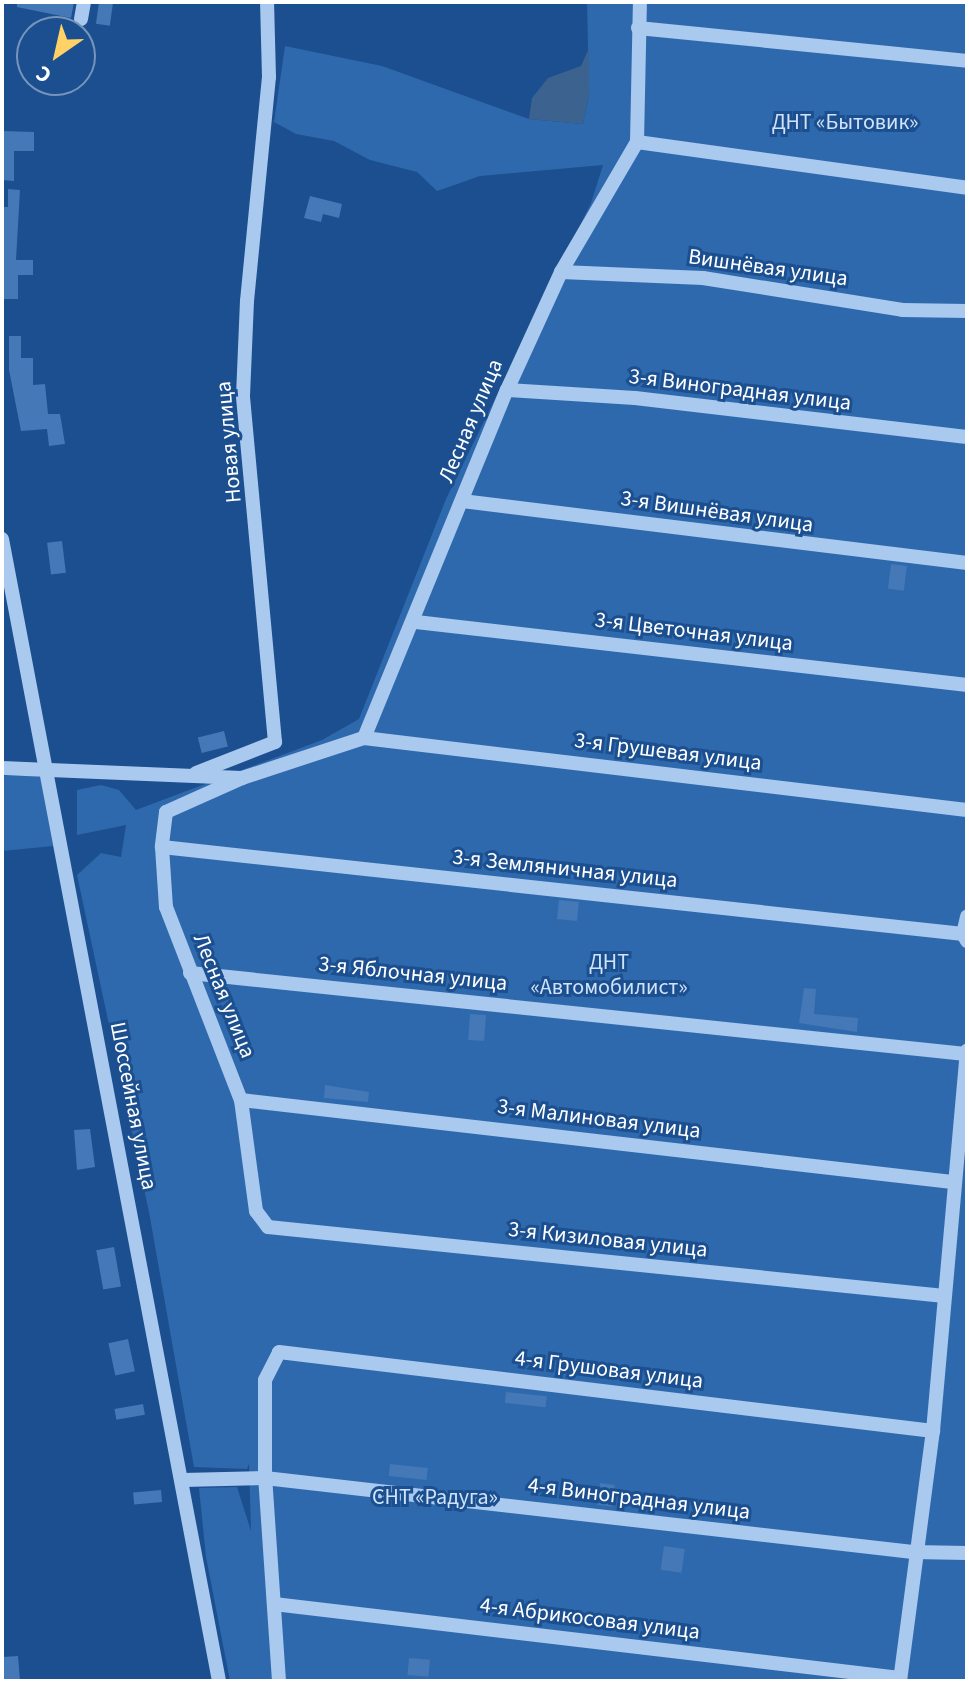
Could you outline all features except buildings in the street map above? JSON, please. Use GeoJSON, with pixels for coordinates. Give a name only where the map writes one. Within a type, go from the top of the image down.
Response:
{"type":"FeatureCollection","features":[{"type":"Feature","properties":{"kind":"street","name":"Новая улица"},"geometry":{"type":"LineString","coordinates":[[193,775],[275,742],[243,396],[247,301],[269,77],[267,2]]}},
{"type":"Feature","properties":{"kind":"street","name":"Лесная улица"},"geometry":{"type":"LineString","coordinates":[[268,1227],[256,1211],[241,1100],[166,907],[162,847],[166,812],[242,778],[364,738],[416,622],[507,390],[561,272],[637,142],[640,2]]}},
{"type":"Feature","properties":{"kind":"street"},"geometry":{"type":"LineString","coordinates":[[638,28],[967,61]]}},
{"type":"Feature","properties":{"kind":"street"},"geometry":{"type":"LineString","coordinates":[[637,142],[967,188]]}},
{"type":"Feature","properties":{"kind":"street","name":"Вишнёвая улица"},"geometry":{"type":"LineString","coordinates":[[561,272],[703,278],[902,310],[967,311]]}},
{"type":"Feature","properties":{"kind":"street","name":"3-я Виноградная улица"},"geometry":{"type":"LineString","coordinates":[[507,390],[635,398],[967,437]]}},
{"type":"Feature","properties":{"kind":"street","name":"3-я Вишнёвая улица"},"geometry":{"type":"LineString","coordinates":[[462,501],[967,563]]}},
{"type":"Feature","properties":{"kind":"street","name":"Шоссейная улица"},"geometry":{"type":"LineString","coordinates":[[2,539],[48,767],[219,1681]]}},
{"type":"Feature","properties":{"kind":"street","name":"3-я Цветочная улица"},"geometry":{"type":"LineString","coordinates":[[416,622],[967,685]]}},
{"type":"Feature","properties":{"kind":"street","name":"3-я Грушевая улица"},"geometry":{"type":"LineString","coordinates":[[364,738],[967,810]]}},
{"type":"Feature","properties":{"kind":"street","name":"Лесная улица"},"geometry":{"type":"LineString","coordinates":[[2,768],[48,767],[242,778]]}},
{"type":"Feature","properties":{"kind":"street","name":"3-я Земляничная улица"},"geometry":{"type":"LineString","coordinates":[[162,847],[965,938]]}},
{"type":"Feature","properties":{"kind":"street"},"geometry":{"type":"LineString","coordinates":[[965,938],[967,916]]}},
{"type":"Feature","properties":{"kind":"street","name":"3-я Яблочная улица"},"geometry":{"type":"LineString","coordinates":[[190,973],[966,1052]]}},
{"type":"Feature","properties":{"kind":"street"},"geometry":{"type":"LineString","coordinates":[[900,1680],[913,1552],[933,1431],[952,1182],[966,1052]]}},
{"type":"Feature","properties":{"kind":"street","name":"3-я Малиновая улица"},"geometry":{"type":"LineString","coordinates":[[241,1100],[952,1182]]}},
{"type":"Feature","properties":{"kind":"street","name":"3-я Кизиловая улица"},"geometry":{"type":"LineString","coordinates":[[268,1227],[944,1296]]}},
{"type":"Feature","properties":{"kind":"street","name":"4-я Грушовая улица"},"geometry":{"type":"LineString","coordinates":[[265,1478],[265,1380],[279,1352],[933,1431]]}},
{"type":"Feature","properties":{"kind":"street"},"geometry":{"type":"LineString","coordinates":[[265,1478],[279,1681]]}},
{"type":"Feature","properties":{"kind":"street","name":"4-я Виноградная улица"},"geometry":{"type":"LineString","coordinates":[[183,1480],[265,1478],[913,1552],[967,1553]]}},
{"type":"Feature","properties":{"kind":"street","name":"4-я Абрикосовая улица"},"geometry":{"type":"LineString","coordinates":[[274,1604],[900,1680]]}},
{"type":"Feature","properties":{"kind":"green space","name":"ДНТ «Автомобилист»"},"geometry":{"type":"Polygon","coordinates":[[[587,2],[967,2],[967,1681],[230,1681],[206,1557],[199,1488],[237,1487],[251,1531],[249,1464],[247,1469],[194,1467],[149,1212],[77,875],[101,853],[121,857],[126,825],[77,835],[77,790],[101,785],[119,790],[136,810],[322,740],[359,719],[446,499],[591,203],[603,165],[480,176],[437,191],[417,172],[370,160],[334,141],[296,134],[274,122],[285,46],[382,66],[529,119],[583,124],[589,95],[587,2]]]}},
{"type":"Feature","properties":{"kind":"green space"},"geometry":{"type":"Polygon","coordinates":[[[40,775],[53,846],[2,851],[2,776],[40,775]]]}},
{"type":"Feature","properties":{"kind":"shaded area"},"geometry":{"type":"Polygon","coordinates":[[[589,48],[589,95],[583,124],[529,119],[532,98],[548,78],[581,66],[589,48]]]}},
{"type":"Feature","properties":{"kind":"park label","name":"ДНТ «Бытовик»"},"geometry":{"type":"Point","coordinates":[845,123]}},
{"type":"Feature","properties":{"kind":"park label","name":"СНТ «Радуга»"},"geometry":{"type":"Point","coordinates":[435,1498]}}]}
